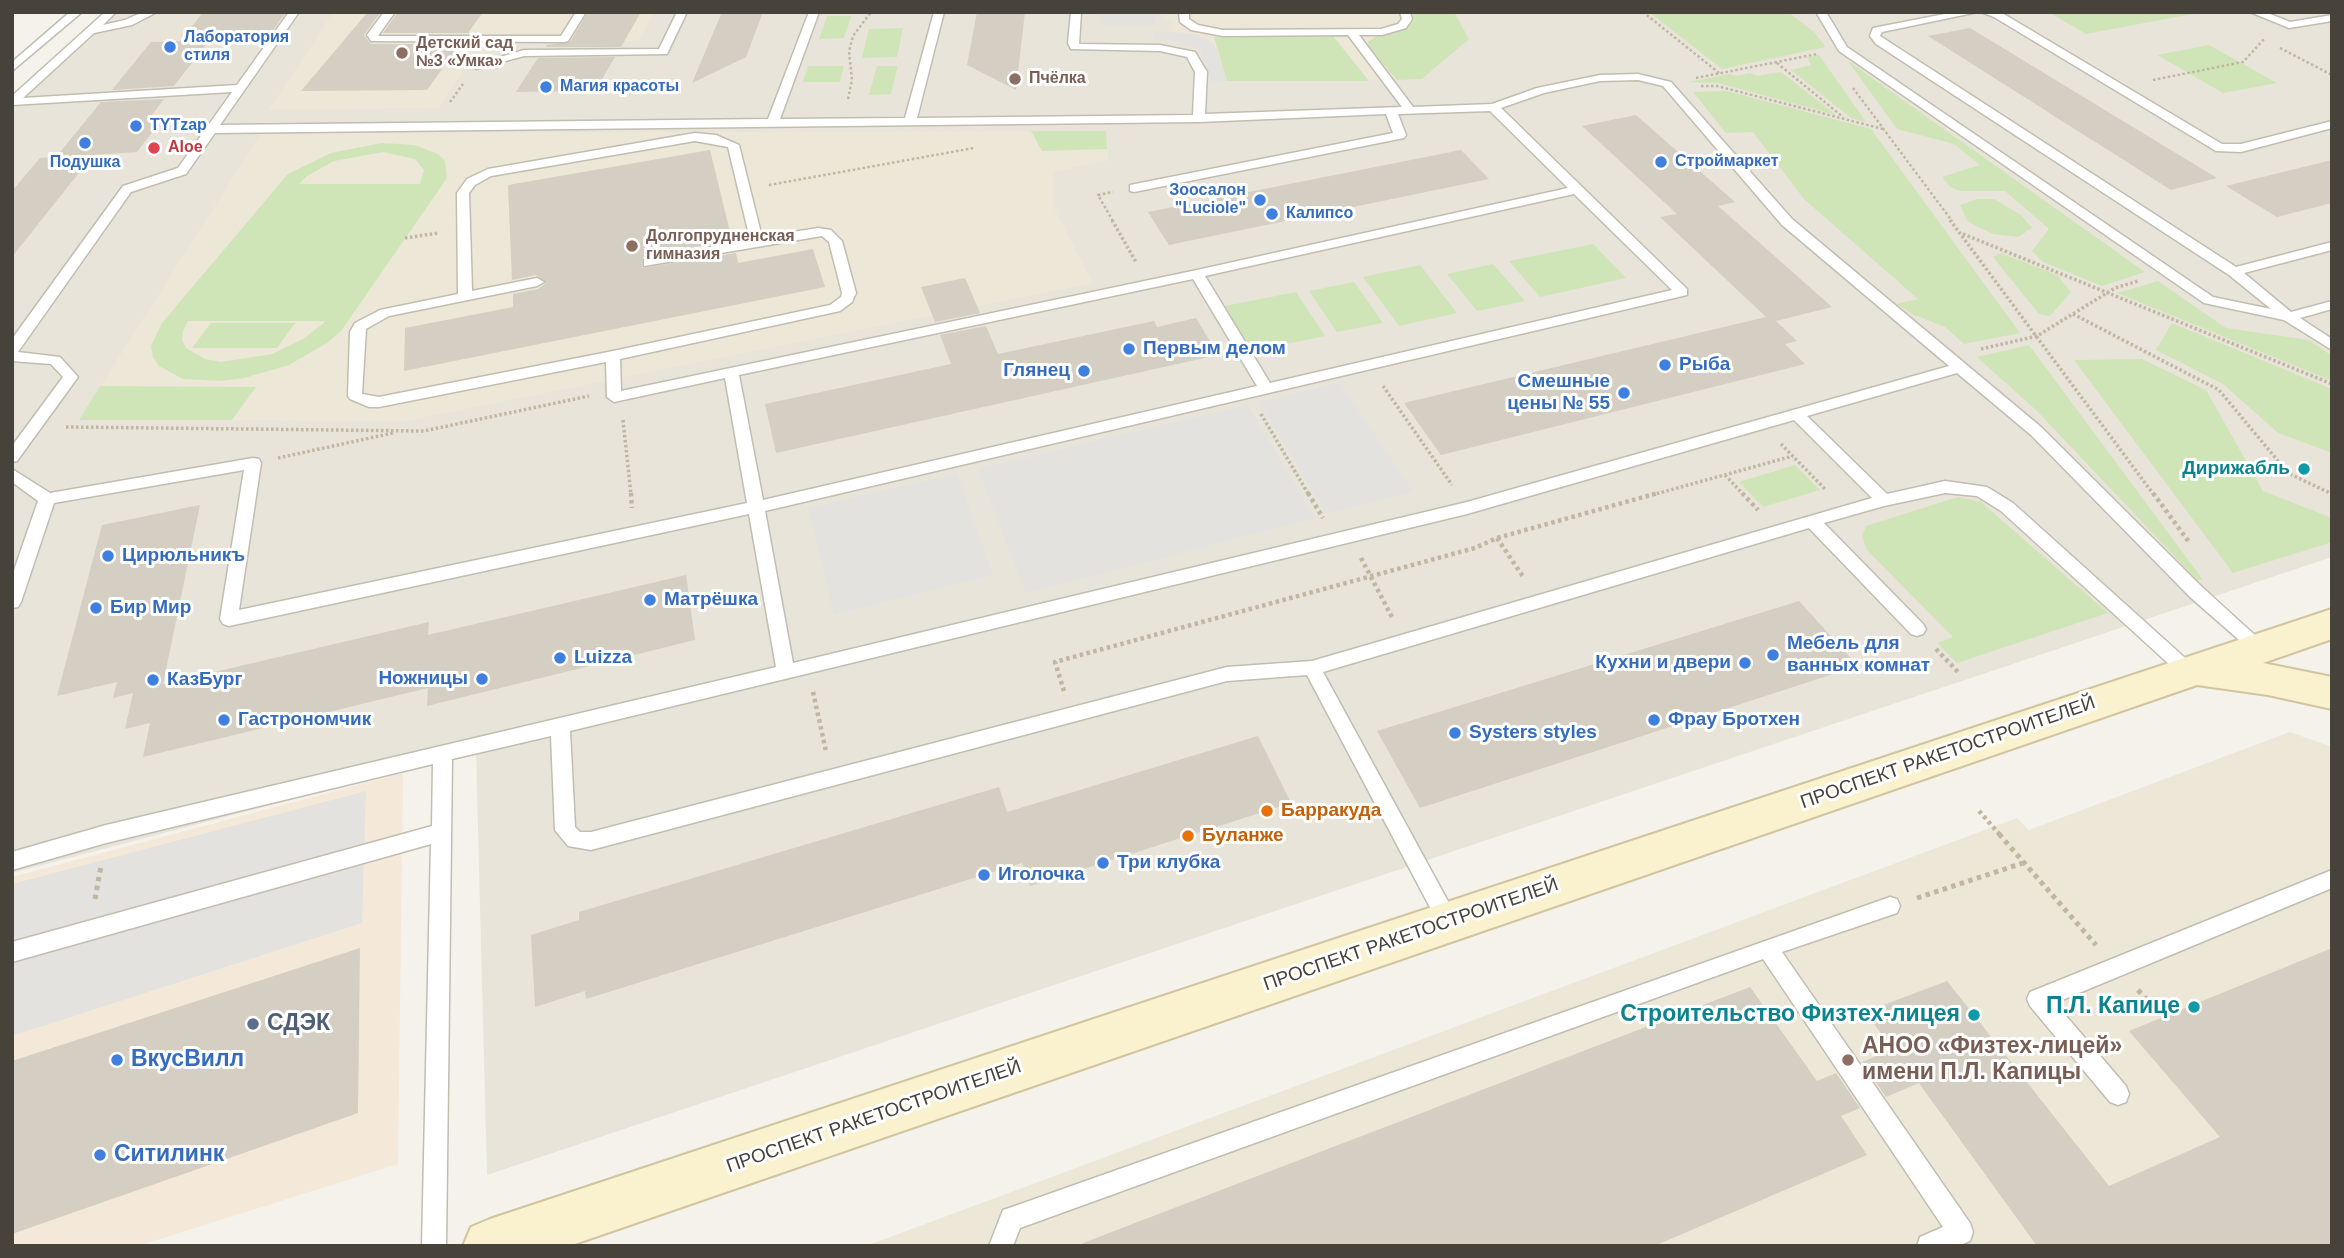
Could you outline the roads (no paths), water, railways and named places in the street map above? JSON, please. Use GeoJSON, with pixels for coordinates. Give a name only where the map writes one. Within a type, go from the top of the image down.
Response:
{"type":"FeatureCollection","features":[{"type":"Feature","properties":{"kind":"main road","name":"ПРОСПЕКТ РАКЕТОСТРОИТЕЛЕЙ"},"geometry":{"type":"LineString","coordinates":[[516,1241],[2190,671],[2330,627]]}},
{"type":"Feature","properties":{"kind":"main road"},"geometry":{"type":"LineString","coordinates":[[2190,671],[2269,679],[2332,693]]}},
{"type":"Feature","properties":{"kind":"lane"},"geometry":{"type":"LineString","coordinates":[[12,68],[77,12]]}},
{"type":"Feature","properties":{"kind":"lane"},"geometry":{"type":"LineString","coordinates":[[13,102],[111,12]]}},
{"type":"Feature","properties":{"kind":"lane"},"geometry":{"type":"LineString","coordinates":[[90,31],[128,23],[152,12]]}},
{"type":"Feature","properties":{"kind":"lane"},"geometry":{"type":"LineString","coordinates":[[12,350],[127,189],[182,171],[294,12]]}},
{"type":"Feature","properties":{"kind":"lane"},"geometry":{"type":"LineString","coordinates":[[390,12],[372,35],[375,39],[564,39],[581,12]]}},
{"type":"Feature","properties":{"kind":"lane"},"geometry":{"type":"LineString","coordinates":[[476,66],[524,53],[663,52],[682,12]]}},
{"type":"Feature","properties":{"kind":"lane"},"geometry":{"type":"LineString","coordinates":[[772,124],[814,12]]}},
{"type":"Feature","properties":{"kind":"lane"},"geometry":{"type":"LineString","coordinates":[[910,122],[939,12]]}},
{"type":"Feature","properties":{"kind":"lane"},"geometry":{"type":"LineString","coordinates":[[1076,12],[1073,43],[1075,47],[1160,48],[1191,54],[1201,72],[1199,118]]}},
{"type":"Feature","properties":{"kind":"lane"},"geometry":{"type":"LineString","coordinates":[[1184,12],[1184,20],[1188,24],[1213,32],[1351,32],[1397,28],[1407,19],[1405,12]]}},
{"type":"Feature","properties":{"kind":"lane"},"geometry":{"type":"LineString","coordinates":[[1821,12],[1843,49],[2209,300],[2289,317],[2332,305]]}},
{"type":"Feature","properties":{"kind":"lane"},"geometry":{"type":"LineString","coordinates":[[1973,12],[1877,30],[1875,36],[1880,42],[2234,272],[2289,317],[2332,346]]}},
{"type":"Feature","properties":{"kind":"lane"},"geometry":{"type":"LineString","coordinates":[[1986,12],[1998,15],[2220,148],[2241,148],[2332,124]]}},
{"type":"Feature","properties":{"kind":"lane"},"geometry":{"type":"LineString","coordinates":[[2255,12],[2280,22],[2305,24],[2332,19]]}},
{"type":"Feature","properties":{"kind":"lane"},"geometry":{"type":"LineString","coordinates":[[1351,32],[1410,110]]}},
{"type":"Feature","properties":{"kind":"lane"},"geometry":{"type":"LineString","coordinates":[[212,128],[1199,118],[1493,107],[1541,90],[1600,78],[1637,77],[1667,84],[1787,222],[2036,431],[2196,592],[2260,648]]}},
{"type":"Feature","properties":{"kind":"lane"},"geometry":{"type":"LineString","coordinates":[[13,102],[240,88]]}},
{"type":"Feature","properties":{"kind":"lane"},"geometry":{"type":"LineString","coordinates":[[12,474],[47,499],[253,463],[229,619],[756,507],[1682,292],[1493,107]]}},
{"type":"Feature","properties":{"kind":"lane"},"geometry":{"type":"LineString","coordinates":[[1135,188],[1400,135],[1391,111]]}},
{"type":"Feature","properties":{"kind":"lane"},"geometry":{"type":"LineString","coordinates":[[672,141],[680,124]]}},
{"type":"Feature","properties":{"kind":"lane"},"geometry":{"type":"LineString","coordinates":[[465,297],[464,192],[471,182],[488,173],[695,137],[716,139],[733,145],[757,242]]}},
{"type":"Feature","properties":{"kind":"lane"},"geometry":{"type":"LineString","coordinates":[[613,356],[614,397],[1197,274],[1577,190]]}},
{"type":"Feature","properties":{"kind":"lane"},"geometry":{"type":"LineString","coordinates":[[537,282],[384,313],[360,326],[357,332],[355,396],[379,401],[613,356],[828,311],[847,299],[849,293],[832,236],[810,233],[649,263]]}},
{"type":"Feature","properties":{"kind":"lane"},"geometry":{"type":"LineString","coordinates":[[2234,272],[2332,246]]}},
{"type":"Feature","properties":{"kind":"lane"},"geometry":{"type":"LineString","coordinates":[[1197,274],[1266,389]]}},
{"type":"Feature","properties":{"kind":"lane"},"geometry":{"type":"LineString","coordinates":[[12,356],[55,360],[71,377],[12,457]]}},
{"type":"Feature","properties":{"kind":"lane"},"geometry":{"type":"LineString","coordinates":[[12,860],[106,834],[1467,508],[1960,368]]}},
{"type":"Feature","properties":{"kind":"lane"},"geometry":{"type":"LineString","coordinates":[[731,372],[786,672]]}},
{"type":"Feature","properties":{"kind":"lane"},"geometry":{"type":"LineString","coordinates":[[1796,414],[1884,500]]}},
{"type":"Feature","properties":{"kind":"lane"},"geometry":{"type":"LineString","coordinates":[[560,725],[565,830],[575,840],[591,841],[1227,674],[1312,668],[1884,500],[1945,486],[1981,491],[2007,507],[2190,671]]}},
{"type":"Feature","properties":{"kind":"lane"},"geometry":{"type":"LineString","coordinates":[[12,602],[47,499]]}},
{"type":"Feature","properties":{"kind":"lane"},"geometry":{"type":"LineString","coordinates":[[1812,521],[1917,629]]}},
{"type":"Feature","properties":{"kind":"lane"},"geometry":{"type":"LineString","coordinates":[[1312,668],[1449,923]]}},
{"type":"Feature","properties":{"kind":"lane"},"geometry":{"type":"LineString","coordinates":[[434,1246],[443,753]]}},
{"type":"Feature","properties":{"kind":"lane"},"geometry":{"type":"LineString","coordinates":[[12,952],[442,832]]}},
{"type":"Feature","properties":{"kind":"lane"},"geometry":{"type":"LineString","coordinates":[[2118,1094],[2038,999],[2332,879]]}},
{"type":"Feature","properties":{"kind":"lane"},"geometry":{"type":"LineString","coordinates":[[1001,1246],[1012,1219],[1890,906]]}},
{"type":"Feature","properties":{"kind":"lane"},"geometry":{"type":"LineString","coordinates":[[1767,948],[1966,1239],[1929,1246]]}},
{"type":"Feature","properties":{"kind":"place","name":"Лаборатория стиля"},"geometry":{"type":"Point","coordinates":[170,47]}},
{"type":"Feature","properties":{"kind":"place","name":"Детский сад №3 «Умка»"},"geometry":{"type":"Point","coordinates":[402,53]}},
{"type":"Feature","properties":{"kind":"place","name":"Пчёлка"},"geometry":{"type":"Point","coordinates":[1015,79]}},
{"type":"Feature","properties":{"kind":"place","name":"Магия красоты"},"geometry":{"type":"Point","coordinates":[546,87]}},
{"type":"Feature","properties":{"kind":"place","name":"TYTzap"},"geometry":{"type":"Point","coordinates":[136,126]}},
{"type":"Feature","properties":{"kind":"place","name":"Подушка"},"geometry":{"type":"Point","coordinates":[85,143]}},
{"type":"Feature","properties":{"kind":"place","name":"Aloe"},"geometry":{"type":"Point","coordinates":[154,148]}},
{"type":"Feature","properties":{"kind":"place","name":"Строймаркет"},"geometry":{"type":"Point","coordinates":[1661,162]}},
{"type":"Feature","properties":{"kind":"place","name":"Зоосалон \"Luciole\""},"geometry":{"type":"Point","coordinates":[1260,200]}},
{"type":"Feature","properties":{"kind":"place","name":"Калипсо"},"geometry":{"type":"Point","coordinates":[1272,214]}},
{"type":"Feature","properties":{"kind":"place","name":"Долгопрудненская гимназия"},"geometry":{"type":"Point","coordinates":[632,246]}},
{"type":"Feature","properties":{"kind":"place","name":"Первым делом"},"geometry":{"type":"Point","coordinates":[1129,349]}},
{"type":"Feature","properties":{"kind":"place","name":"Рыба"},"geometry":{"type":"Point","coordinates":[1665,365]}},
{"type":"Feature","properties":{"kind":"place","name":"Глянец"},"geometry":{"type":"Point","coordinates":[1084,371]}},
{"type":"Feature","properties":{"kind":"place","name":"Смешные цены № 55"},"geometry":{"type":"Point","coordinates":[1624,393]}},
{"type":"Feature","properties":{"kind":"place","name":"Дирижабль"},"geometry":{"type":"Point","coordinates":[2304,469]}},
{"type":"Feature","properties":{"kind":"place","name":"Цирюльникъ"},"geometry":{"type":"Point","coordinates":[108,556]}},
{"type":"Feature","properties":{"kind":"place","name":"Матрёшка"},"geometry":{"type":"Point","coordinates":[650,600]}},
{"type":"Feature","properties":{"kind":"place","name":"Бир Мир"},"geometry":{"type":"Point","coordinates":[96,608]}},
{"type":"Feature","properties":{"kind":"place","name":"Мебель для ванных комнат"},"geometry":{"type":"Point","coordinates":[1773,655]}},
{"type":"Feature","properties":{"kind":"place","name":"Luizza"},"geometry":{"type":"Point","coordinates":[560,658]}},
{"type":"Feature","properties":{"kind":"place","name":"Кухни и двери"},"geometry":{"type":"Point","coordinates":[1745,663]}},
{"type":"Feature","properties":{"kind":"place","name":"Ножницы"},"geometry":{"type":"Point","coordinates":[482,679]}},
{"type":"Feature","properties":{"kind":"place","name":"КазБург"},"geometry":{"type":"Point","coordinates":[153,680]}},
{"type":"Feature","properties":{"kind":"place","name":"Гастрономчик"},"geometry":{"type":"Point","coordinates":[224,720]}},
{"type":"Feature","properties":{"kind":"place","name":"Фрау Бротхен"},"geometry":{"type":"Point","coordinates":[1654,720]}},
{"type":"Feature","properties":{"kind":"place","name":"Systers styles"},"geometry":{"type":"Point","coordinates":[1455,733]}},
{"type":"Feature","properties":{"kind":"place","name":"Барракуда"},"geometry":{"type":"Point","coordinates":[1267,811]}},
{"type":"Feature","properties":{"kind":"place","name":"Буланже"},"geometry":{"type":"Point","coordinates":[1188,836]}},
{"type":"Feature","properties":{"kind":"place","name":"Три клубка"},"geometry":{"type":"Point","coordinates":[1103,863]}},
{"type":"Feature","properties":{"kind":"place","name":"Иголочка"},"geometry":{"type":"Point","coordinates":[984,875]}},
{"type":"Feature","properties":{"kind":"place","name":"П.Л. Капице"},"geometry":{"type":"Point","coordinates":[2194,1007]}},
{"type":"Feature","properties":{"kind":"place","name":"Строительство Физтех-лицея"},"geometry":{"type":"Point","coordinates":[1974,1015]}},
{"type":"Feature","properties":{"kind":"place","name":"СДЭК"},"geometry":{"type":"Point","coordinates":[253,1024]}},
{"type":"Feature","properties":{"kind":"place","name":"ВкусВилл"},"geometry":{"type":"Point","coordinates":[117,1060]}},
{"type":"Feature","properties":{"kind":"place","name":"АНОО «Физтех-лицей» имени П.Л. Капицы"},"geometry":{"type":"Point","coordinates":[1848,1060]}},
{"type":"Feature","properties":{"kind":"place","name":"Ситилинк"},"geometry":{"type":"Point","coordinates":[100,1155]}}]}
